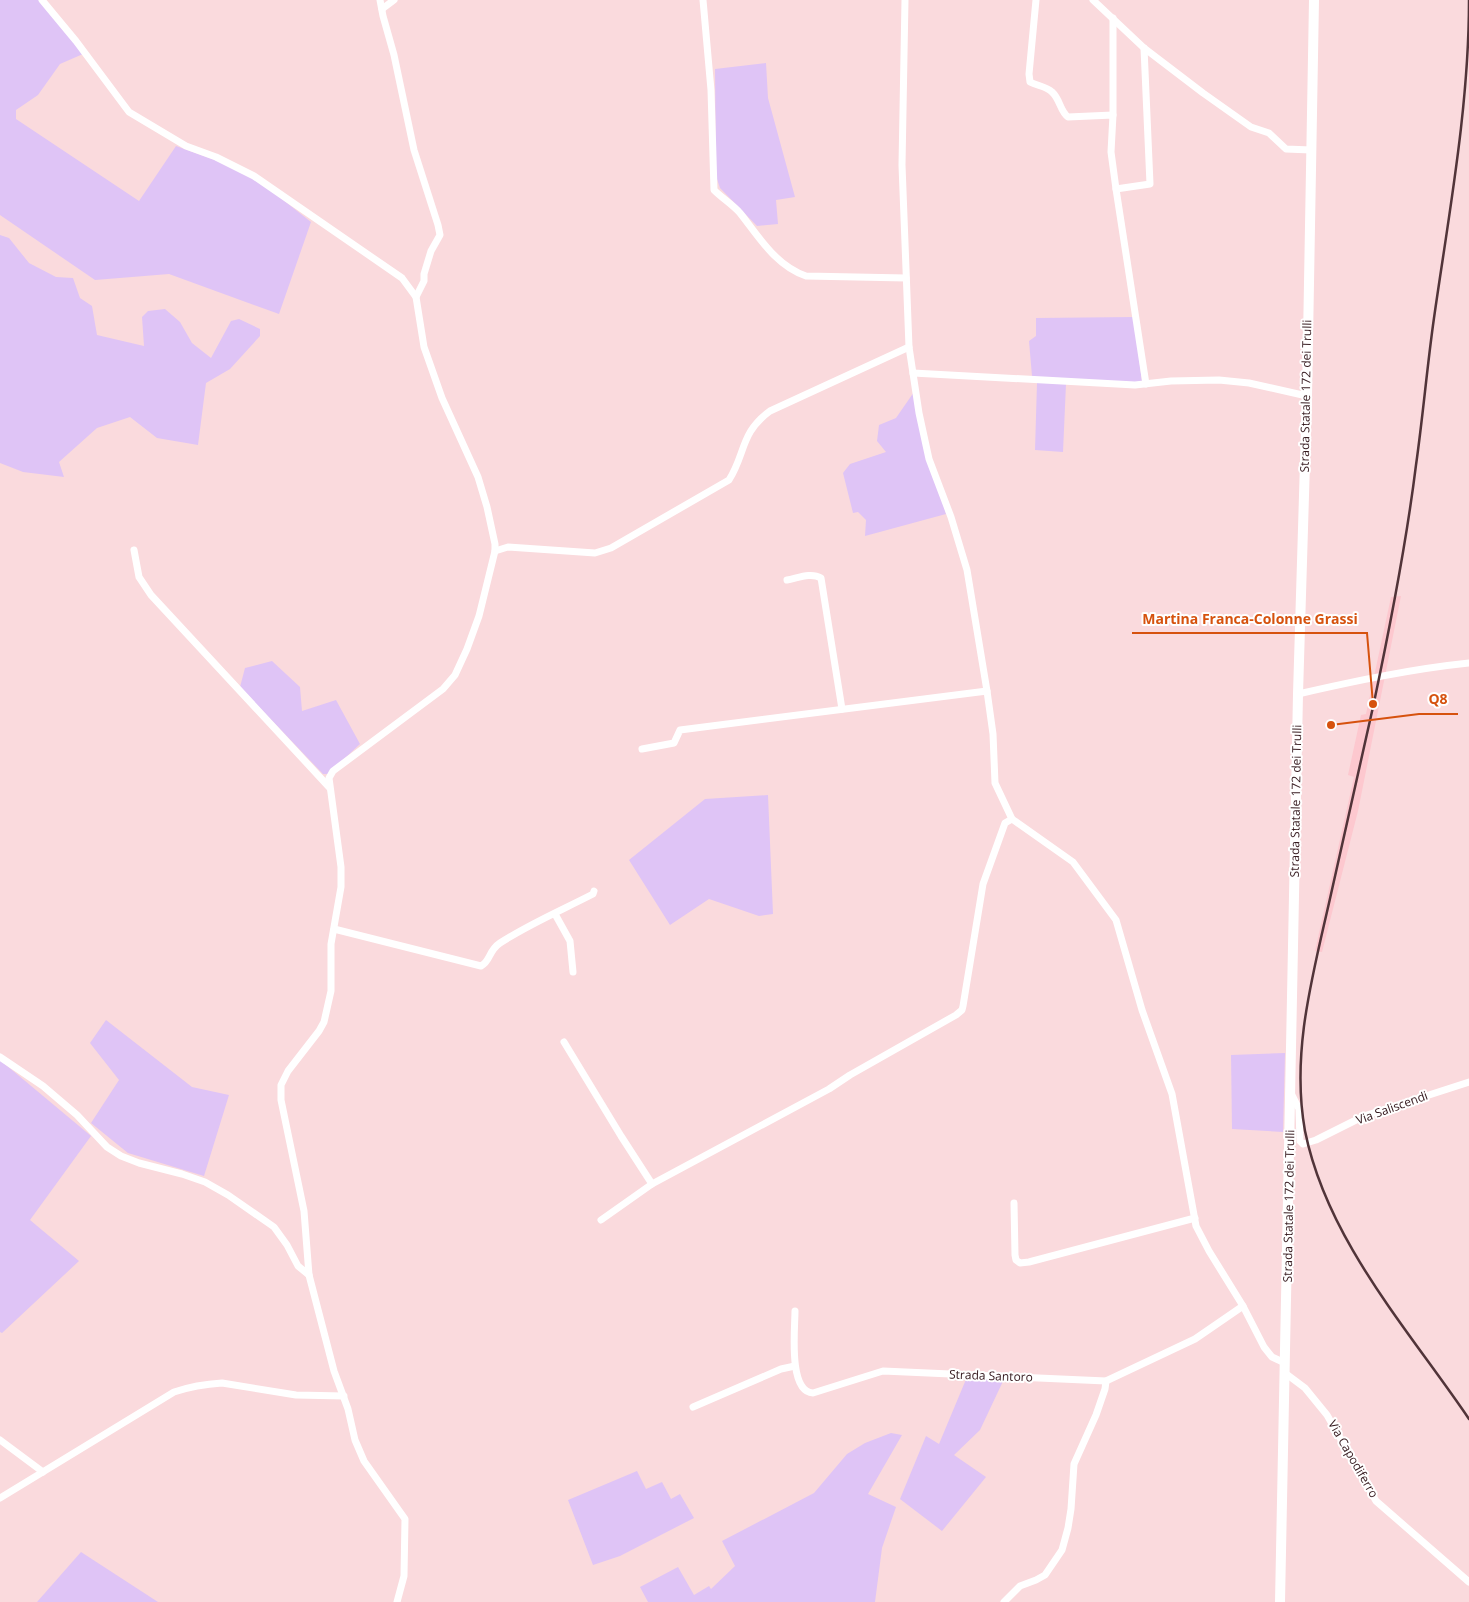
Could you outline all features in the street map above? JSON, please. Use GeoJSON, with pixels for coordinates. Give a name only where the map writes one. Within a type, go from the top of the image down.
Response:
{"type":"FeatureCollection","features":[{"type":"Feature","properties":{"kind":"main road","name":"Strada Statale 172 dei Trulli"},"geometry":{"type":"LineString","coordinates":[[1280,1602],[1314,0]]}},
{"type":"Feature","properties":{"kind":"street"},"geometry":{"type":"LineString","coordinates":[[42,0],[129,112],[186,146],[216,157],[254,176],[402,278],[416,298],[424,347],[442,398],[478,477],[487,507],[495,551],[479,616],[468,649],[455,675],[443,689],[333,771],[329,778],[341,867],[341,887],[330,944],[331,991],[324,1022],[288,1071],[281,1085],[281,1100],[304,1212],[308,1275],[334,1371],[344,1396],[355,1440],[364,1461],[405,1519],[404,1576],[397,1602]]}},
{"type":"Feature","properties":{"kind":"street"},"geometry":{"type":"LineString","coordinates":[[380,0],[414,150],[440,235],[431,251],[424,274],[424,281],[416,298]]}},
{"type":"Feature","properties":{"kind":"street"},"geometry":{"type":"LineString","coordinates":[[382,9],[394,0]]}},
{"type":"Feature","properties":{"kind":"street"},"geometry":{"type":"LineString","coordinates":[[703,0],[710,90],[714,190],[739,212],[750,229],[782,263],[794,272],[806,276],[906,278]]}},
{"type":"Feature","properties":{"kind":"street"},"geometry":{"type":"LineString","coordinates":[[601,1220],[652,1184],[829,1089],[850,1075],[956,1015],[963,1006],[983,884],[1005,823],[1012,819],[995,782],[987,690],[967,570],[951,517],[929,459],[919,412],[909,347],[902,165],[905,0]]}},
{"type":"Feature","properties":{"kind":"street"},"geometry":{"type":"LineString","coordinates":[[1036,0],[1029,74],[1030,82],[1047,88],[1054,93],[1064,114],[1068,117],[1112,115]]}},
{"type":"Feature","properties":{"kind":"street"},"geometry":{"type":"LineString","coordinates":[[1093,0],[1144,48],[1203,93],[1252,126],[1269,133],[1286,149],[1310,150]]}},
{"type":"Feature","properties":{"kind":"street"},"geometry":{"type":"LineString","coordinates":[[1113,18],[1111,152],[1146,384]]}},
{"type":"Feature","properties":{"kind":"street"},"geometry":{"type":"LineString","coordinates":[[1116,189],[1150,184],[1144,48]]}},
{"type":"Feature","properties":{"kind":"street"},"geometry":{"type":"LineString","coordinates":[[495,551],[508,547],[595,553],[622,543],[729,480],[736,470],[749,433],[758,420],[770,411],[909,347]]}},
{"type":"Feature","properties":{"kind":"street"},"geometry":{"type":"LineString","coordinates":[[913,373],[1135,385],[1218,380],[1249,383],[1307,396]]}},
{"type":"Feature","properties":{"kind":"street"},"geometry":{"type":"LineString","coordinates":[[134,550],[139,577],[151,595],[329,787]]}},
{"type":"Feature","properties":{"kind":"street"},"geometry":{"type":"LineString","coordinates":[[787,580],[810,575],[816,575],[821,578],[842,709]]}},
{"type":"Feature","properties":{"kind":"street"},"geometry":{"type":"LineString","coordinates":[[1298,694],[1413,671],[1469,663]]}},
{"type":"Feature","properties":{"kind":"street"},"geometry":{"type":"LineString","coordinates":[[642,748],[674,743],[680,730],[987,690]]}},
{"type":"Feature","properties":{"kind":"street","name":"Via Capodiferro"},"geometry":{"type":"LineString","coordinates":[[1012,819],[1073,862],[1116,920],[1142,1010],[1172,1094],[1196,1226],[1208,1251],[1243,1306],[1264,1347],[1305,1388],[1327,1415],[1376,1500],[1469,1582]]}},
{"type":"Feature","properties":{"kind":"street"},"geometry":{"type":"LineString","coordinates":[[334,929],[481,966],[486,962],[490,951],[496,946],[594,892]]}},
{"type":"Feature","properties":{"kind":"street"},"geometry":{"type":"LineString","coordinates":[[555,914],[570,941],[573,972]]}},
{"type":"Feature","properties":{"kind":"street"},"geometry":{"type":"LineString","coordinates":[[564,1042],[652,1184]]}},
{"type":"Feature","properties":{"kind":"street"},"geometry":{"type":"LineString","coordinates":[[0,1058],[42,1086],[77,1116],[107,1147],[121,1156],[205,1182],[228,1195],[274,1227],[287,1245],[298,1266],[308,1275]]}},
{"type":"Feature","properties":{"kind":"street","name":"Via Saliscendi"},"geometry":{"type":"LineString","coordinates":[[1291,1093],[1299,1109],[1300,1141],[1303,1144],[1316,1140],[1364,1116],[1469,1082]]}},
{"type":"Feature","properties":{"kind":"street"},"geometry":{"type":"LineString","coordinates":[[1014,1203],[1015,1256],[1016,1260],[1020,1263],[1194,1218]]}},
{"type":"Feature","properties":{"kind":"street","name":"Strada Santoro"},"geometry":{"type":"LineString","coordinates":[[795,1311],[795,1366],[800,1384],[805,1391],[812,1392],[883,1372],[1106,1381],[1195,1339],[1243,1306]]}},
{"type":"Feature","properties":{"kind":"street"},"geometry":{"type":"LineString","coordinates":[[693,1407],[781,1369],[795,1366]]}},
{"type":"Feature","properties":{"kind":"street"},"geometry":{"type":"LineString","coordinates":[[1004,1602],[1020,1586],[1045,1575],[1062,1550],[1071,1508],[1074,1464],[1096,1414],[1106,1381]]}},
{"type":"Feature","properties":{"kind":"street"},"geometry":{"type":"LineString","coordinates":[[0,1498],[174,1392],[222,1383],[296,1395],[344,1396]]}},
{"type":"Feature","properties":{"kind":"street"},"geometry":{"type":"LineString","coordinates":[[0,1440],[43,1472]]}},
{"type":"Feature","properties":{"kind":"shaded area"},"geometry":{"type":"Polygon","coordinates":[[[0,0],[41,0],[83,54],[60,64],[38,95],[16,110],[16,119],[139,201],[176,146],[248,172],[311,222],[279,314],[169,274],[95,280],[0,215],[0,0]]]}},
{"type":"Feature","properties":{"kind":"shaded area"},"geometry":{"type":"Polygon","coordinates":[[[766,63],[768,98],[795,197],[776,200],[778,224],[757,226],[720,188],[716,176],[715,69],[766,63]]]}},
{"type":"Feature","properties":{"kind":"shaded area"},"geometry":{"type":"Polygon","coordinates":[[[0,235],[9,238],[29,263],[56,277],[73,278],[80,298],[92,306],[97,335],[144,346],[142,317],[148,311],[165,309],[180,322],[192,343],[211,358],[231,321],[239,319],[260,329],[260,336],[230,369],[206,383],[198,445],[157,438],[130,417],[97,428],[59,462],[64,477],[23,472],[0,463],[0,235]]]}},
{"type":"Feature","properties":{"kind":"shaded area"},"geometry":{"type":"Polygon","coordinates":[[[1134,317],[1142,382],[1066,384],[1063,452],[1035,450],[1037,383],[1032,376],[1029,341],[1036,336],[1036,318],[1134,317]]]}},
{"type":"Feature","properties":{"kind":"shaded area"},"geometry":{"type":"Polygon","coordinates":[[[914,392],[946,514],[865,536],[866,520],[858,512],[853,513],[843,473],[850,464],[886,452],[877,441],[879,425],[896,418],[914,392]]]}},
{"type":"Feature","properties":{"kind":"shaded area"},"geometry":{"type":"Polygon","coordinates":[[[1401,596],[1358,811],[1322,952],[1315,951],[1354,777],[1348,775],[1361,715],[1366,714],[1391,597],[1401,596]]]}},
{"type":"Feature","properties":{"kind":"shaded area"},"geometry":{"type":"Polygon","coordinates":[[[272,661],[300,687],[302,711],[336,700],[360,744],[328,774],[323,774],[240,687],[245,668],[272,661]]]}},
{"type":"Feature","properties":{"kind":"shaded area"},"geometry":{"type":"Polygon","coordinates":[[[768,795],[773,914],[759,916],[709,899],[670,925],[629,860],[705,799],[768,795]]]}},
{"type":"Feature","properties":{"kind":"shaded area"},"geometry":{"type":"Polygon","coordinates":[[[106,1020],[192,1087],[229,1095],[204,1176],[128,1153],[91,1123],[119,1080],[90,1043],[106,1020]]]}},
{"type":"Feature","properties":{"kind":"shaded area"},"geometry":{"type":"Polygon","coordinates":[[[1285,1053],[1283,1132],[1232,1129],[1231,1055],[1285,1053]]]}},
{"type":"Feature","properties":{"kind":"shaded area"},"geometry":{"type":"Polygon","coordinates":[[[0,1060],[91,1136],[30,1220],[79,1261],[2,1333],[0,1332],[0,1060]]]}},
{"type":"Feature","properties":{"kind":"shaded area"},"geometry":{"type":"Polygon","coordinates":[[[967,1377],[1005,1377],[980,1430],[954,1455],[986,1477],[942,1531],[900,1499],[926,1436],[939,1444],[967,1377]]]}},
{"type":"Feature","properties":{"kind":"shaded area"},"geometry":{"type":"Polygon","coordinates":[[[891,1433],[902,1435],[868,1494],[896,1507],[882,1548],[875,1602],[648,1602],[640,1587],[678,1567],[694,1595],[709,1586],[711,1589],[735,1566],[722,1541],[814,1493],[847,1454],[865,1443],[891,1433]]]}},
{"type":"Feature","properties":{"kind":"shaded area"},"geometry":{"type":"Polygon","coordinates":[[[637,1471],[646,1489],[662,1482],[671,1499],[680,1494],[694,1518],[620,1556],[593,1565],[568,1500],[637,1471]]]}},
{"type":"Feature","properties":{"kind":"shaded area"},"geometry":{"type":"Polygon","coordinates":[[[81,1552],[158,1602],[37,1602],[81,1552]]]}},
{"type":"Feature","properties":{"kind":"railway"},"geometry":{"type":"LineString","coordinates":[[1469,0],[1466,80],[1462,120],[1407,526],[1373,707],[1310,988],[1305,1016],[1300,1073],[1305,1131],[1316,1171],[1331,1209],[1350,1246],[1372,1282],[1469,1419]]}},
{"type":"Feature","properties":{"kind":"place","name":"Martina Franca-Colonne Grassi"},"geometry":{"type":"Point","coordinates":[1373,704]}},
{"type":"Feature","properties":{"kind":"place","name":"Q8"},"geometry":{"type":"Point","coordinates":[1331,725]}}]}
